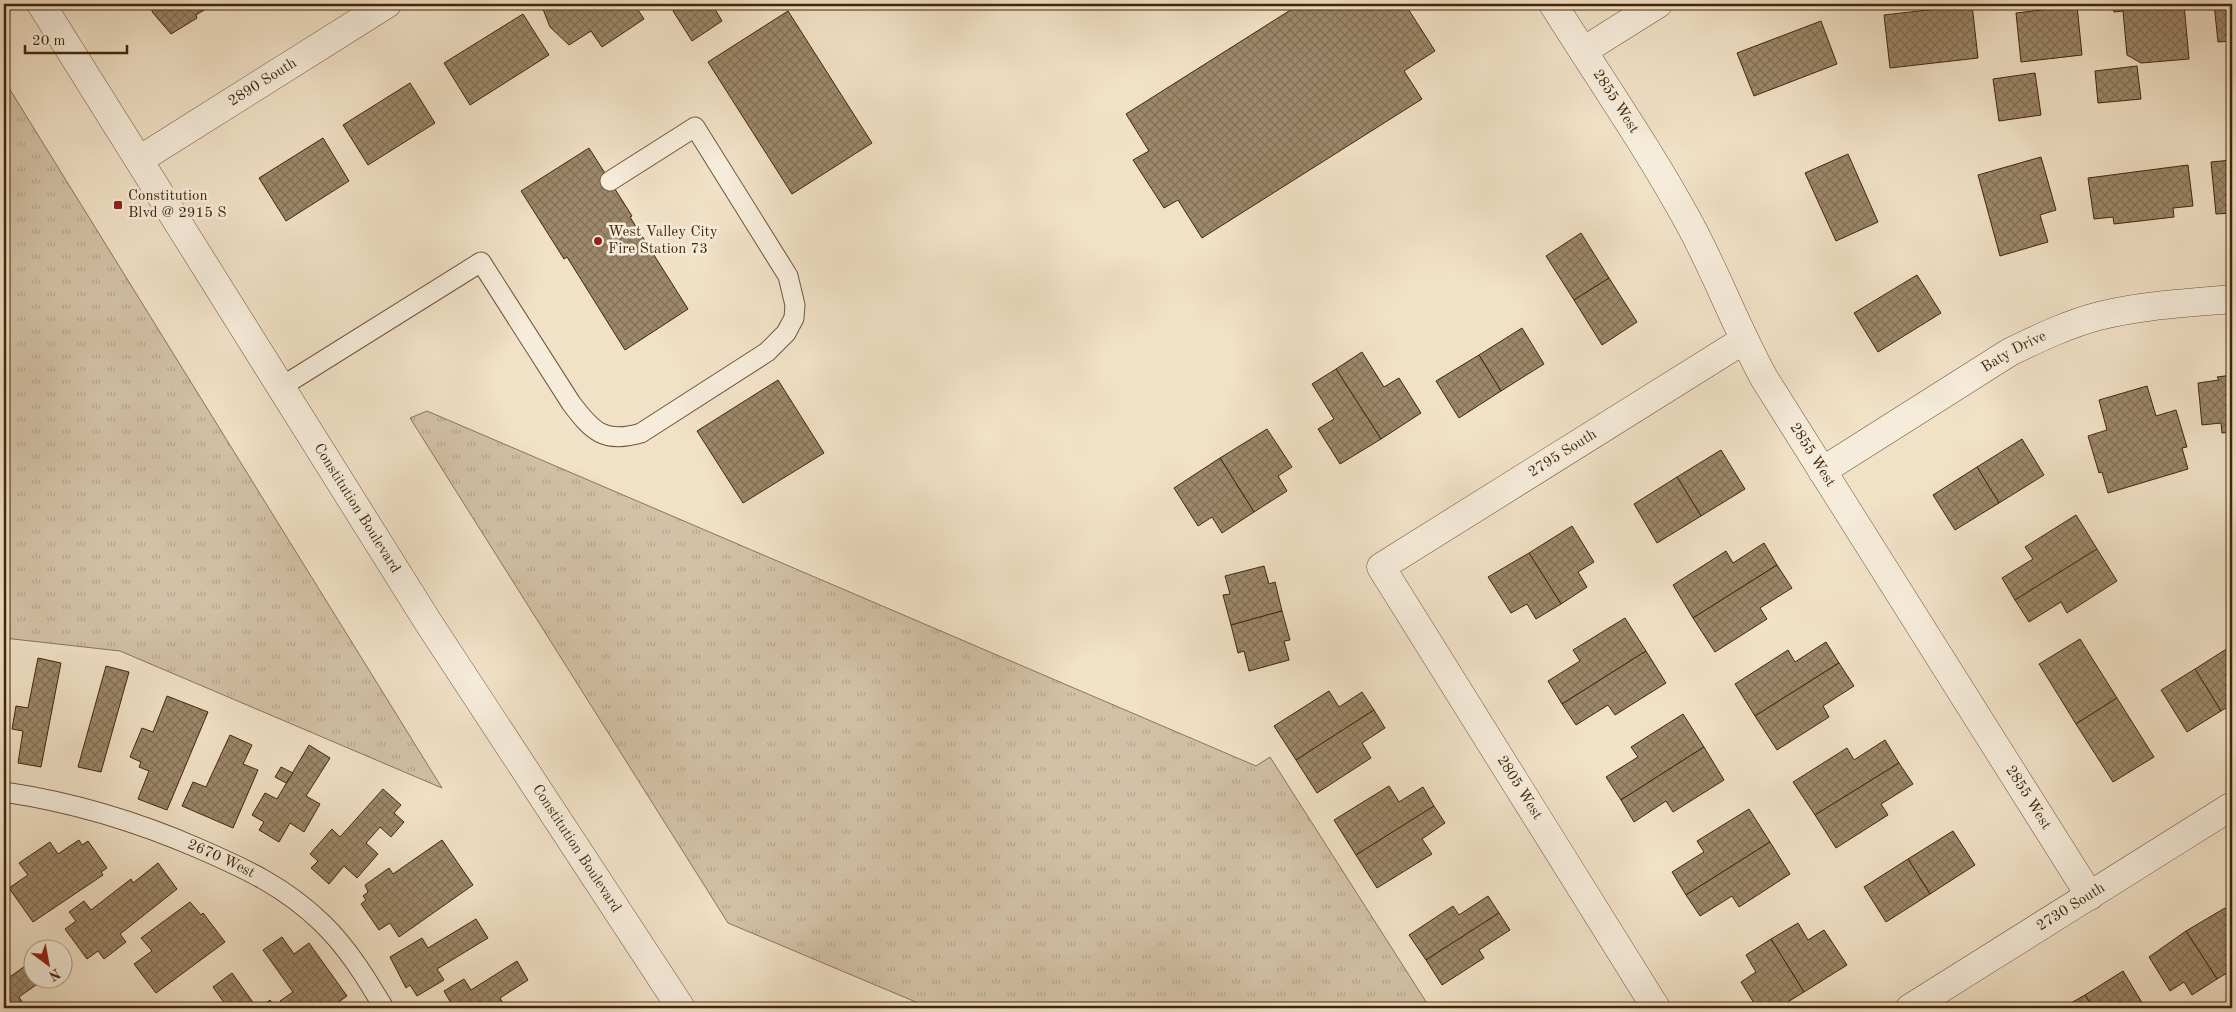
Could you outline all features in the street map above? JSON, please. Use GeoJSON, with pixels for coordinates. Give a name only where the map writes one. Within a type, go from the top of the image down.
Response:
{"type":"FeatureCollection","features":[{"type":"Feature","properties":{"kind":"street","name":"Constitution Boulevard"},"geometry":{"type":"LineString","coordinates":[[41,4],[428,622],[681,1008]]}},
{"type":"Feature","properties":{"kind":"street","name":"2890 South"},"geometry":{"type":"LineString","coordinates":[[139,160],[387,4]]}},
{"type":"Feature","properties":{"kind":"street","name":"2855 West"},"geometry":{"type":"LineString","coordinates":[[1553,4],[1688,222],[1764,378],[2090,896]]}},
{"type":"Feature","properties":{"kind":"street"},"geometry":{"type":"LineString","coordinates":[[1583,51],[1658,4]]}},
{"type":"Feature","properties":{"kind":"street","name":"Baty Drive"},"geometry":{"type":"LineString","coordinates":[[1822,471],[2010,352],[2061,328],[2130,309],[2232,299]]}},
{"type":"Feature","properties":{"kind":"street","name":"2795 South"},"geometry":{"type":"LineString","coordinates":[[1381,568],[1744,340]]}},
{"type":"Feature","properties":{"kind":"street","name":"2805 West"},"geometry":{"type":"LineString","coordinates":[[1381,568],[1656,1008]]}},
{"type":"Feature","properties":{"kind":"street","name":"2730 South"},"geometry":{"type":"LineString","coordinates":[[1910,1008],[2232,806]]}},
{"type":"Feature","properties":{"kind":"lane"},"geometry":{"type":"LineString","coordinates":[[281,387],[481,262],[571,403],[583,419],[603,436],[627,437],[641,433],[777,344],[794,318],[795,304],[788,276],[695,128],[610,181]]}},
{"type":"Feature","properties":{"kind":"lane","name":"2670 West"},"geometry":{"type":"LineString","coordinates":[[4,792],[68,803],[132,822],[254,872],[277,887],[322,923],[352,958],[384,1008]]}},
{"type":"Feature","properties":{"kind":"green space"},"geometry":{"type":"Polygon","coordinates":[[[4,80],[442,788],[120,651],[4,638],[4,80]]]}},
{"type":"Feature","properties":{"kind":"green space"},"geometry":{"type":"Polygon","coordinates":[[[427,411],[1256,766],[1270,757],[1430,1008],[930,1008],[728,923],[410,418],[427,411]]]}},
{"type":"Feature","properties":{"kind":"building"},"geometry":{"type":"Polygon","coordinates":[[[149,4],[214,4],[196,15],[197,18],[171,34],[153,13],[149,4]]]}},
{"type":"Feature","properties":{"kind":"building"},"geometry":{"type":"Polygon","coordinates":[[[541,4],[634,4],[644,19],[602,47],[591,31],[569,45],[550,27],[541,4]]]}},
{"type":"Feature","properties":{"kind":"building"},"geometry":{"type":"Polygon","coordinates":[[[684,4],[712,4],[722,21],[692,41],[673,11],[684,4]]]}},
{"type":"Feature","properties":{"kind":"building"},"geometry":{"type":"Polygon","coordinates":[[[1300,4],[1405,4],[1435,51],[1404,71],[1422,99],[1202,238],[1178,200],[1164,208],[1133,160],[1149,151],[1126,114],[1300,4]]]}},
{"type":"Feature","properties":{"kind":"building"},"geometry":{"type":"Polygon","coordinates":[[[2113,4],[2184,4],[2189,59],[2141,63],[2127,55],[2123,11],[2114,12],[2113,4]]]}},
{"type":"Feature","properties":{"kind":"building"},"geometry":{"type":"Polygon","coordinates":[[[2214,4],[2232,4],[2232,41],[2218,42],[2214,4]]]}},
{"type":"Feature","properties":{"kind":"building"},"geometry":{"type":"Polygon","coordinates":[[[1972,5],[1978,58],[1890,68],[1884,15],[1972,5]]]}},
{"type":"Feature","properties":{"kind":"building"},"geometry":{"type":"Polygon","coordinates":[[[2077,6],[2082,55],[2021,62],[2016,13],[2077,6]]]}},
{"type":"Feature","properties":{"kind":"building"},"geometry":{"type":"Polygon","coordinates":[[[788,11],[872,143],[792,194],[708,62],[788,11]]]}},
{"type":"Feature","properties":{"kind":"building"},"geometry":{"type":"Polygon","coordinates":[[[523,14],[549,55],[470,105],[444,63],[523,14]]]}},
{"type":"Feature","properties":{"kind":"building"},"geometry":{"type":"Polygon","coordinates":[[[1821,21],[1837,64],[1754,96],[1737,53],[1821,21]]]}},
{"type":"Feature","properties":{"kind":"building"},"geometry":{"type":"Polygon","coordinates":[[[2137,66],[2141,99],[2098,103],[2095,71],[2137,66]]]}},
{"type":"Feature","properties":{"kind":"building"},"geometry":{"type":"Polygon","coordinates":[[[2035,73],[2041,115],[1999,121],[1993,79],[2035,73]]]}},
{"type":"Feature","properties":{"kind":"building"},"geometry":{"type":"Polygon","coordinates":[[[410,83],[435,123],[368,165],[343,125],[410,83]]]}},
{"type":"Feature","properties":{"kind":"building"},"geometry":{"type":"Polygon","coordinates":[[[323,138],[349,181],[286,221],[259,178],[323,138]]]}},
{"type":"Feature","properties":{"kind":"building","name":"West Valley City Fire Station 73"},"geometry":{"type":"Polygon","coordinates":[[[589,148],[688,309],[625,350],[567,257],[564,259],[521,191],[589,148]]]}},
{"type":"Feature","properties":{"kind":"building"},"geometry":{"type":"Polygon","coordinates":[[[1848,154],[1878,222],[1836,241],[1805,173],[1848,154]]]}},
{"type":"Feature","properties":{"kind":"building"},"geometry":{"type":"Polygon","coordinates":[[[2041,157],[2056,210],[2040,215],[2048,242],[2000,256],[1978,175],[2041,157]]]}},
{"type":"Feature","properties":{"kind":"building"},"geometry":{"type":"Polygon","coordinates":[[[2232,160],[2232,213],[2216,214],[2211,162],[2232,160]]]}},
{"type":"Feature","properties":{"kind":"building"},"geometry":{"type":"Polygon","coordinates":[[[2188,165],[2193,206],[2173,208],[2174,217],[2114,224],[2113,217],[2094,219],[2088,178],[2188,165]]]}},
{"type":"Feature","properties":{"kind":"building"},"geometry":{"type":"Polygon","coordinates":[[[1581,233],[1609,278],[1574,300],[1546,256],[1581,233]]]}},
{"type":"Feature","properties":{"kind":"building"},"geometry":{"type":"Polygon","coordinates":[[[1917,275],[1941,313],[1878,352],[1854,313],[1917,275]]]}},
{"type":"Feature","properties":{"kind":"building"},"geometry":{"type":"Polygon","coordinates":[[[1609,278],[1637,322],[1602,345],[1574,300],[1609,278]]]}},
{"type":"Feature","properties":{"kind":"building"},"geometry":{"type":"Polygon","coordinates":[[[1522,328],[1544,364],[1501,391],[1479,355],[1522,328]]]}},
{"type":"Feature","properties":{"kind":"building"},"geometry":{"type":"Polygon","coordinates":[[[1362,352],[1384,387],[1399,378],[1421,413],[1381,439],[1336,369],[1362,352]]]}},
{"type":"Feature","properties":{"kind":"building"},"geometry":{"type":"Polygon","coordinates":[[[1479,355],[1501,391],[1459,418],[1436,381],[1479,355]]]}},
{"type":"Feature","properties":{"kind":"building"},"geometry":{"type":"Polygon","coordinates":[[[1336,369],[1381,439],[1340,464],[1318,429],[1334,419],[1312,384],[1336,369]]]}},
{"type":"Feature","properties":{"kind":"building"},"geometry":{"type":"Polygon","coordinates":[[[2232,375],[2232,432],[2222,433],[2221,423],[2202,425],[2198,383],[2219,380],[2217,377],[2232,375]]]}},
{"type":"Feature","properties":{"kind":"building"},"geometry":{"type":"Polygon","coordinates":[[[778,380],[824,453],[743,503],[697,431],[778,380]]]}},
{"type":"Feature","properties":{"kind":"building"},"geometry":{"type":"Polygon","coordinates":[[[2147,386],[2156,416],[2176,410],[2187,447],[2182,448],[2188,469],[2108,493],[2102,472],[2099,473],[2088,436],[2107,430],[2099,400],[2147,386]]]}},
{"type":"Feature","properties":{"kind":"building"},"geometry":{"type":"Polygon","coordinates":[[[1267,429],[1292,467],[1278,476],[1287,491],[1254,512],[1220,458],[1267,429]]]}},
{"type":"Feature","properties":{"kind":"building"},"geometry":{"type":"Polygon","coordinates":[[[2022,439],[2044,475],[1999,503],[1977,467],[2022,439]]]}},
{"type":"Feature","properties":{"kind":"building"},"geometry":{"type":"Polygon","coordinates":[[[1721,450],[1745,489],[1701,516],[1677,477],[1721,450]]]}},
{"type":"Feature","properties":{"kind":"building"},"geometry":{"type":"Polygon","coordinates":[[[1220,458],[1254,512],[1222,533],[1212,517],[1198,526],[1174,488],[1220,458]]]}},
{"type":"Feature","properties":{"kind":"building"},"geometry":{"type":"Polygon","coordinates":[[[1977,467],[1999,503],[1955,530],[1933,495],[1977,467]]]}},
{"type":"Feature","properties":{"kind":"building"},"geometry":{"type":"Polygon","coordinates":[[[1677,477],[1701,516],[1657,543],[1634,504],[1677,477]]]}},
{"type":"Feature","properties":{"kind":"building"},"geometry":{"type":"Polygon","coordinates":[[[2076,515],[2097,549],[2015,600],[2002,578],[2033,559],[2025,547],[2076,515]]]}},
{"type":"Feature","properties":{"kind":"building"},"geometry":{"type":"Polygon","coordinates":[[[1572,526],[1594,562],[1578,572],[1587,587],[1561,604],[1529,553],[1572,526]]]}},
{"type":"Feature","properties":{"kind":"building"},"geometry":{"type":"Polygon","coordinates":[[[1764,543],[1777,565],[1693,618],[1673,585],[1726,551],[1733,563],[1764,543]]]}},
{"type":"Feature","properties":{"kind":"building"},"geometry":{"type":"Polygon","coordinates":[[[2097,549],[2117,581],[2067,613],[2061,602],[2029,622],[2015,600],[2097,549]]]}},
{"type":"Feature","properties":{"kind":"building"},"geometry":{"type":"Polygon","coordinates":[[[1529,553],[1561,604],[1536,619],[1527,604],[1511,613],[1488,577],[1529,553]]]}},
{"type":"Feature","properties":{"kind":"building"},"geometry":{"type":"Polygon","coordinates":[[[1777,565],[1792,588],[1760,608],[1767,619],[1715,652],[1693,618],[1777,565]]]}},
{"type":"Feature","properties":{"kind":"building"},"geometry":{"type":"Polygon","coordinates":[[[1264,566],[1269,584],[1275,582],[1282,611],[1231,625],[1223,595],[1230,594],[1225,576],[1264,566]]]}},
{"type":"Feature","properties":{"kind":"building"},"geometry":{"type":"Polygon","coordinates":[[[1282,611],[1290,640],[1284,641],[1289,660],[1249,671],[1244,651],[1238,653],[1231,625],[1282,611]]]}},
{"type":"Feature","properties":{"kind":"building"},"geometry":{"type":"Polygon","coordinates":[[[1625,618],[1646,651],[1562,704],[1548,681],[1580,661],[1573,650],[1625,618]]]}},
{"type":"Feature","properties":{"kind":"building"},"geometry":{"type":"Polygon","coordinates":[[[2080,639],[2117,698],[2076,724],[2039,664],[2080,639]]]}},
{"type":"Feature","properties":{"kind":"building"},"geometry":{"type":"Polygon","coordinates":[[[1826,642],[1839,663],[1755,716],[1735,684],[1788,650],[1795,662],[1826,642]]]}},
{"type":"Feature","properties":{"kind":"building"},"geometry":{"type":"Polygon","coordinates":[[[2228,648],[2232,655],[2232,704],[2221,711],[2195,669],[2228,648]]]}},
{"type":"Feature","properties":{"kind":"building"},"geometry":{"type":"Polygon","coordinates":[[[1646,651],[1666,683],[1615,715],[1608,705],[1576,725],[1562,704],[1646,651]]]}},
{"type":"Feature","properties":{"kind":"building"},"geometry":{"type":"Polygon","coordinates":[[[38,658],[61,663],[41,767],[18,763],[23,731],[12,729],[16,706],[28,708],[38,658]]]}},
{"type":"Feature","properties":{"kind":"building"},"geometry":{"type":"Polygon","coordinates":[[[1839,663],[1854,686],[1823,706],[1829,717],[1777,750],[1755,716],[1839,663]]]}},
{"type":"Feature","properties":{"kind":"building"},"geometry":{"type":"Polygon","coordinates":[[[106,666],[129,672],[101,772],[78,767],[106,666]]]}},
{"type":"Feature","properties":{"kind":"building"},"geometry":{"type":"Polygon","coordinates":[[[2195,669],[2221,711],[2187,732],[2161,690],[2195,669]]]}},
{"type":"Feature","properties":{"kind":"building"},"geometry":{"type":"Polygon","coordinates":[[[1329,691],[1339,707],[1362,692],[1374,710],[1296,760],[1274,726],[1329,691]]]}},
{"type":"Feature","properties":{"kind":"building"},"geometry":{"type":"Polygon","coordinates":[[[167,696],[208,712],[167,810],[138,799],[149,771],[139,767],[141,762],[130,757],[142,728],[153,732],[167,696]]]}},
{"type":"Feature","properties":{"kind":"building"},"geometry":{"type":"Polygon","coordinates":[[[2117,698],[2154,757],[2113,782],[2076,724],[2117,698]]]}},
{"type":"Feature","properties":{"kind":"building"},"geometry":{"type":"Polygon","coordinates":[[[1374,710],[1385,728],[1362,743],[1371,758],[1317,793],[1296,760],[1374,710]]]}},
{"type":"Feature","properties":{"kind":"building"},"geometry":{"type":"Polygon","coordinates":[[[1683,714],[1704,747],[1621,800],[1606,777],[1638,757],[1631,747],[1683,714]]]}},
{"type":"Feature","properties":{"kind":"building"},"geometry":{"type":"Polygon","coordinates":[[[230,735],[252,745],[243,764],[258,770],[233,828],[182,806],[193,782],[206,787],[230,735]]]}},
{"type":"Feature","properties":{"kind":"building"},"geometry":{"type":"Polygon","coordinates":[[[1885,740],[1899,763],[1815,815],[1793,782],[1847,748],[1854,760],[1885,740]]]}},
{"type":"Feature","properties":{"kind":"building"},"geometry":{"type":"Polygon","coordinates":[[[309,745],[330,758],[306,796],[320,804],[304,832],[290,823],[279,842],[259,830],[264,822],[252,815],[265,793],[277,799],[309,745]]]}},
{"type":"Feature","properties":{"kind":"building"},"geometry":{"type":"Polygon","coordinates":[[[1704,747],[1724,780],[1673,812],[1666,801],[1634,822],[1621,800],[1704,747]]]}},
{"type":"Feature","properties":{"kind":"building"},"geometry":{"type":"Polygon","coordinates":[[[1899,763],[1913,784],[1881,804],[1888,815],[1836,848],[1815,815],[1899,763]]]}},
{"type":"Feature","properties":{"kind":"building"},"geometry":{"type":"Polygon","coordinates":[[[281,767],[293,773],[286,783],[275,777],[281,767]]]}},
{"type":"Feature","properties":{"kind":"building"},"geometry":{"type":"Polygon","coordinates":[[[1389,786],[1399,802],[1423,787],[1434,806],[1356,855],[1334,820],[1389,786]]]}},
{"type":"Feature","properties":{"kind":"building"},"geometry":{"type":"Polygon","coordinates":[[[383,789],[401,805],[394,813],[404,822],[391,837],[380,827],[366,843],[378,854],[357,878],[344,866],[329,884],[311,868],[318,861],[310,854],[332,829],[340,837],[383,789]]]}},
{"type":"Feature","properties":{"kind":"building"},"geometry":{"type":"Polygon","coordinates":[[[1434,806],[1445,823],[1422,839],[1432,854],[1377,888],[1356,855],[1434,806]]]}},
{"type":"Feature","properties":{"kind":"building"},"geometry":{"type":"Polygon","coordinates":[[[1749,809],[1770,842],[1686,895],[1672,872],[1704,852],[1697,841],[1749,809]]]}},
{"type":"Feature","properties":{"kind":"building"},"geometry":{"type":"Polygon","coordinates":[[[1953,831],[1975,865],[1930,894],[1908,859],[1953,831]]]}},
{"type":"Feature","properties":{"kind":"building"},"geometry":{"type":"Polygon","coordinates":[[[79,840],[82,845],[88,841],[107,868],[101,872],[103,875],[33,922],[9,888],[28,875],[19,863],[50,842],[58,854],[79,840]]]}},
{"type":"Feature","properties":{"kind":"building"},"geometry":{"type":"Polygon","coordinates":[[[442,840],[473,885],[399,937],[390,923],[379,930],[361,904],[366,900],[363,896],[368,892],[365,885],[389,868],[393,874],[442,840]]]}},
{"type":"Feature","properties":{"kind":"building"},"geometry":{"type":"Polygon","coordinates":[[[1770,842],[1790,874],[1739,907],[1732,896],[1700,916],[1686,895],[1770,842]]]}},
{"type":"Feature","properties":{"kind":"building"},"geometry":{"type":"Polygon","coordinates":[[[1908,859],[1930,894],[1886,922],[1864,887],[1908,859]]]}},
{"type":"Feature","properties":{"kind":"building"},"geometry":{"type":"Polygon","coordinates":[[[158,863],[177,889],[120,934],[126,942],[104,959],[98,951],[87,959],[65,929],[76,921],[69,912],[84,901],[91,910],[131,879],[133,883],[158,863]]]}},
{"type":"Feature","properties":{"kind":"building"},"geometry":{"type":"Polygon","coordinates":[[[1488,896],[1499,913],[1426,960],[1409,935],[1453,906],[1459,915],[1488,896]]]}},
{"type":"Feature","properties":{"kind":"building"},"geometry":{"type":"Polygon","coordinates":[[[190,902],[201,915],[203,913],[225,942],[156,993],[134,964],[152,951],[141,938],[190,902]]]}},
{"type":"Feature","properties":{"kind":"building"},"geometry":{"type":"Polygon","coordinates":[[[2225,908],[2232,920],[2232,970],[2217,979],[2186,931],[2225,908]]]}},
{"type":"Feature","properties":{"kind":"building"},"geometry":{"type":"Polygon","coordinates":[[[1499,913],[1510,930],[1479,950],[1484,958],[1442,985],[1426,960],[1499,913]]]}},
{"type":"Feature","properties":{"kind":"building"},"geometry":{"type":"Polygon","coordinates":[[[476,919],[488,938],[437,969],[444,980],[417,996],[410,985],[406,988],[390,957],[422,938],[428,948],[476,919]]]}},
{"type":"Feature","properties":{"kind":"building"},"geometry":{"type":"Polygon","coordinates":[[[1798,923],[1808,940],[1824,930],[1847,965],[1804,992],[1771,939],[1798,923]]]}},
{"type":"Feature","properties":{"kind":"building"},"geometry":{"type":"Polygon","coordinates":[[[2186,931],[2217,979],[2192,995],[2184,982],[2170,991],[2149,957],[2186,931]]]}},
{"type":"Feature","properties":{"kind":"building"},"geometry":{"type":"Polygon","coordinates":[[[282,937],[294,954],[309,943],[347,996],[332,1007],[334,1008],[285,1008],[280,1001],[293,992],[263,950],[282,937]]]}},
{"type":"Feature","properties":{"kind":"building"},"geometry":{"type":"Polygon","coordinates":[[[1771,939],[1804,992],[1778,1008],[1757,1008],[1741,982],[1756,972],[1746,955],[1771,939]]]}},
{"type":"Feature","properties":{"kind":"building"},"geometry":{"type":"Polygon","coordinates":[[[517,961],[528,980],[500,998],[505,1007],[442,1008],[451,1003],[444,991],[464,979],[471,990],[517,961]]]}},
{"type":"Feature","properties":{"kind":"building"},"geometry":{"type":"Polygon","coordinates":[[[22,968],[22,990],[29,990],[19,997],[26,1008],[4,1008],[4,981],[22,968]]]}},
{"type":"Feature","properties":{"kind":"building"},"geometry":{"type":"Polygon","coordinates":[[[2123,971],[2144,1006],[2140,1008],[2093,1008],[2085,995],[2123,971]]]}},
{"type":"Feature","properties":{"kind":"building"},"geometry":{"type":"Polygon","coordinates":[[[232,973],[257,1008],[228,1008],[213,987],[232,973]]]}},
{"type":"Feature","properties":{"kind":"building"},"geometry":{"type":"Polygon","coordinates":[[[2085,995],[2093,1008],[2062,1008],[2085,995]]]}},
{"type":"Feature","properties":{"kind":"building"},"geometry":{"type":"Polygon","coordinates":[[[270,1000],[277,1008],[259,1008],[270,1000]]]}},
{"type":"Feature","properties":{"kind":"place","name":"Constitution Blvd @ 2915 S"},"geometry":{"type":"Point","coordinates":[118,205]}},
{"type":"Feature","properties":{"kind":"place","name":"West Valley City Fire Station 73"},"geometry":{"type":"Point","coordinates":[598,241]}}]}
